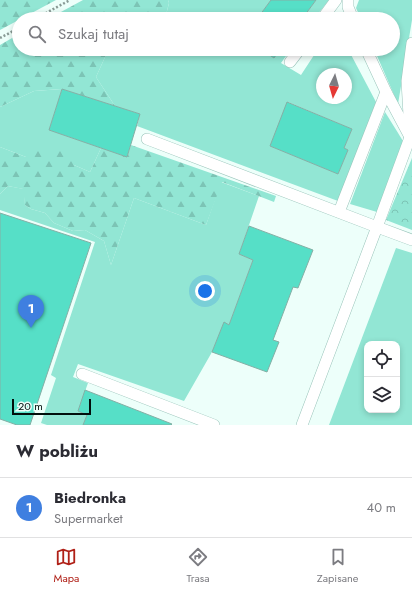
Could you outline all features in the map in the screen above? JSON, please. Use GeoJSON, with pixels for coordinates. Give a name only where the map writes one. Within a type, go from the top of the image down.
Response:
{"type":"FeatureCollection","features":[{"type":"Feature","properties":{"kind":"lane"},"geometry":{"type":"LineString","coordinates":[[327,12],[336,0]]}},
{"type":"Feature","properties":{"kind":"lane"},"geometry":{"type":"LineString","coordinates":[[348,0],[350,12]]}},
{"type":"Feature","properties":{"kind":"lane"},"geometry":{"type":"LineString","coordinates":[[302,425],[411,135],[407,81],[412,43]]}},
{"type":"Feature","properties":{"kind":"lane"},"geometry":{"type":"LineString","coordinates":[[290,62],[295,56]]}},
{"type":"Feature","properties":{"kind":"lane"},"geometry":{"type":"LineString","coordinates":[[369,56],[386,92],[411,135]]}},
{"type":"Feature","properties":{"kind":"lane"},"geometry":{"type":"LineString","coordinates":[[339,212],[386,92]]}},
{"type":"Feature","properties":{"kind":"lane"},"geometry":{"type":"LineString","coordinates":[[147,139],[412,240]]}},
{"type":"Feature","properties":{"kind":"lane"},"geometry":{"type":"LineString","coordinates":[[82,374],[214,425]]}},
{"type":"Feature","properties":{"kind":"path"},"geometry":{"type":"LineString","coordinates":[[48,12],[70,0]]}},
{"type":"Feature","properties":{"kind":"path"},"geometry":{"type":"LineString","coordinates":[[0,38],[12,32]]}},
{"type":"Feature","properties":{"kind":"green space"},"geometry":{"type":"Polygon","coordinates":[[[0,0],[56,0],[34,12],[12,12],[12,24],[0,30],[0,0]]]}},
{"type":"Feature","properties":{"kind":"green space"},"geometry":{"type":"Polygon","coordinates":[[[83,0],[168,0],[169,3],[167,12],[61,12],[83,0]]]}},
{"type":"Feature","properties":{"kind":"green space"},"geometry":{"type":"Polygon","coordinates":[[[168,0],[271,0],[262,12],[167,12],[169,3],[168,0]]]}},
{"type":"Feature","properties":{"kind":"green space"},"geometry":{"type":"Polygon","coordinates":[[[316,0],[329,0],[320,12],[307,12],[316,0]]]}},
{"type":"Feature","properties":{"kind":"green space"},"geometry":{"type":"Polygon","coordinates":[[[359,0],[412,0],[412,20],[398,104],[377,56],[400,56],[400,12],[358,12],[356,8],[359,0]]]}},
{"type":"Feature","properties":{"kind":"green space"},"geometry":{"type":"Polygon","coordinates":[[[12,38],[12,56],[106,56],[96,77],[115,106],[62,89],[34,91],[0,107],[0,45],[12,38]]]}},
{"type":"Feature","properties":{"kind":"green space"},"geometry":{"type":"Polygon","coordinates":[[[106,56],[271,56],[274,58],[275,56],[286,56],[281,63],[301,75],[313,56],[352,56],[376,102],[338,201],[137,126],[140,114],[115,106],[96,77],[106,56]],[[288,102],[270,146],[338,174],[348,150],[344,148],[352,129],[288,102]]]}},
{"type":"Feature","properties":{"kind":"green space"},"geometry":{"type":"Polygon","coordinates":[[[62,89],[49,130],[101,148],[90,172],[74,165],[26,157],[0,147],[0,107],[34,91],[62,89]]]}},
{"type":"Feature","properties":{"kind":"green space"},"geometry":{"type":"Polygon","coordinates":[[[385,112],[403,141],[377,212],[350,204],[385,112]]]}},
{"type":"Feature","properties":{"kind":"green space"},"geometry":{"type":"Polygon","coordinates":[[[131,145],[276,196],[274,202],[222,182],[206,225],[134,198],[111,265],[104,241],[85,230],[73,231],[54,223],[45,213],[31,209],[25,205],[23,189],[8,186],[0,194],[0,147],[26,157],[39,146],[66,151],[74,165],[90,172],[101,148],[127,157],[131,145]]]}},
{"type":"Feature","properties":{"kind":"green space"},"geometry":{"type":"Polygon","coordinates":[[[412,158],[412,230],[386,220],[412,158]]]}},
{"type":"Feature","properties":{"kind":"green space"},"geometry":{"type":"Polygon","coordinates":[[[221,182],[259,196],[239,254],[253,260],[229,325],[224,323],[212,352],[184,401],[78,364],[73,377],[88,383],[78,411],[87,415],[83,425],[47,425],[41,423],[56,378],[51,375],[95,242],[0,210],[0,194],[8,186],[24,189],[25,205],[31,209],[45,213],[54,223],[73,231],[85,230],[104,241],[111,265],[134,198],[206,225],[221,182]]]}},
{"type":"Feature","properties":{"kind":"green space"},"geometry":{"type":"Polygon","coordinates":[[[396,248],[412,253],[412,425],[329,425],[396,248]]]}},
{"type":"Feature","properties":{"kind":"building"},"geometry":{"type":"Polygon","coordinates":[[[271,0],[316,0],[307,12],[262,12],[271,0]]]}},
{"type":"Feature","properties":{"kind":"building"},"geometry":{"type":"Polygon","coordinates":[[[62,89],[140,114],[127,157],[49,130],[62,89]]]}},
{"type":"Feature","properties":{"kind":"building"},"geometry":{"type":"Polygon","coordinates":[[[287,102],[352,129],[344,148],[348,150],[338,174],[270,146],[287,102]]]}},
{"type":"Feature","properties":{"kind":"building"},"geometry":{"type":"Polygon","coordinates":[[[0,213],[91,243],[30,425],[17,425],[0,419],[0,213]]]}},
{"type":"Feature","properties":{"kind":"building"},"geometry":{"type":"Polygon","coordinates":[[[249,226],[313,250],[298,288],[293,287],[273,340],[279,342],[267,372],[212,352],[224,322],[229,325],[253,260],[239,254],[249,226]]]}},
{"type":"Feature","properties":{"kind":"building"},"geometry":{"type":"Polygon","coordinates":[[[85,390],[172,424],[83,425],[87,415],[78,411],[85,390]]]}},
{"type":"Feature","properties":{"kind":"place","name":"Biedronka"},"geometry":{"type":"Point","coordinates":[31,328]}}]}
